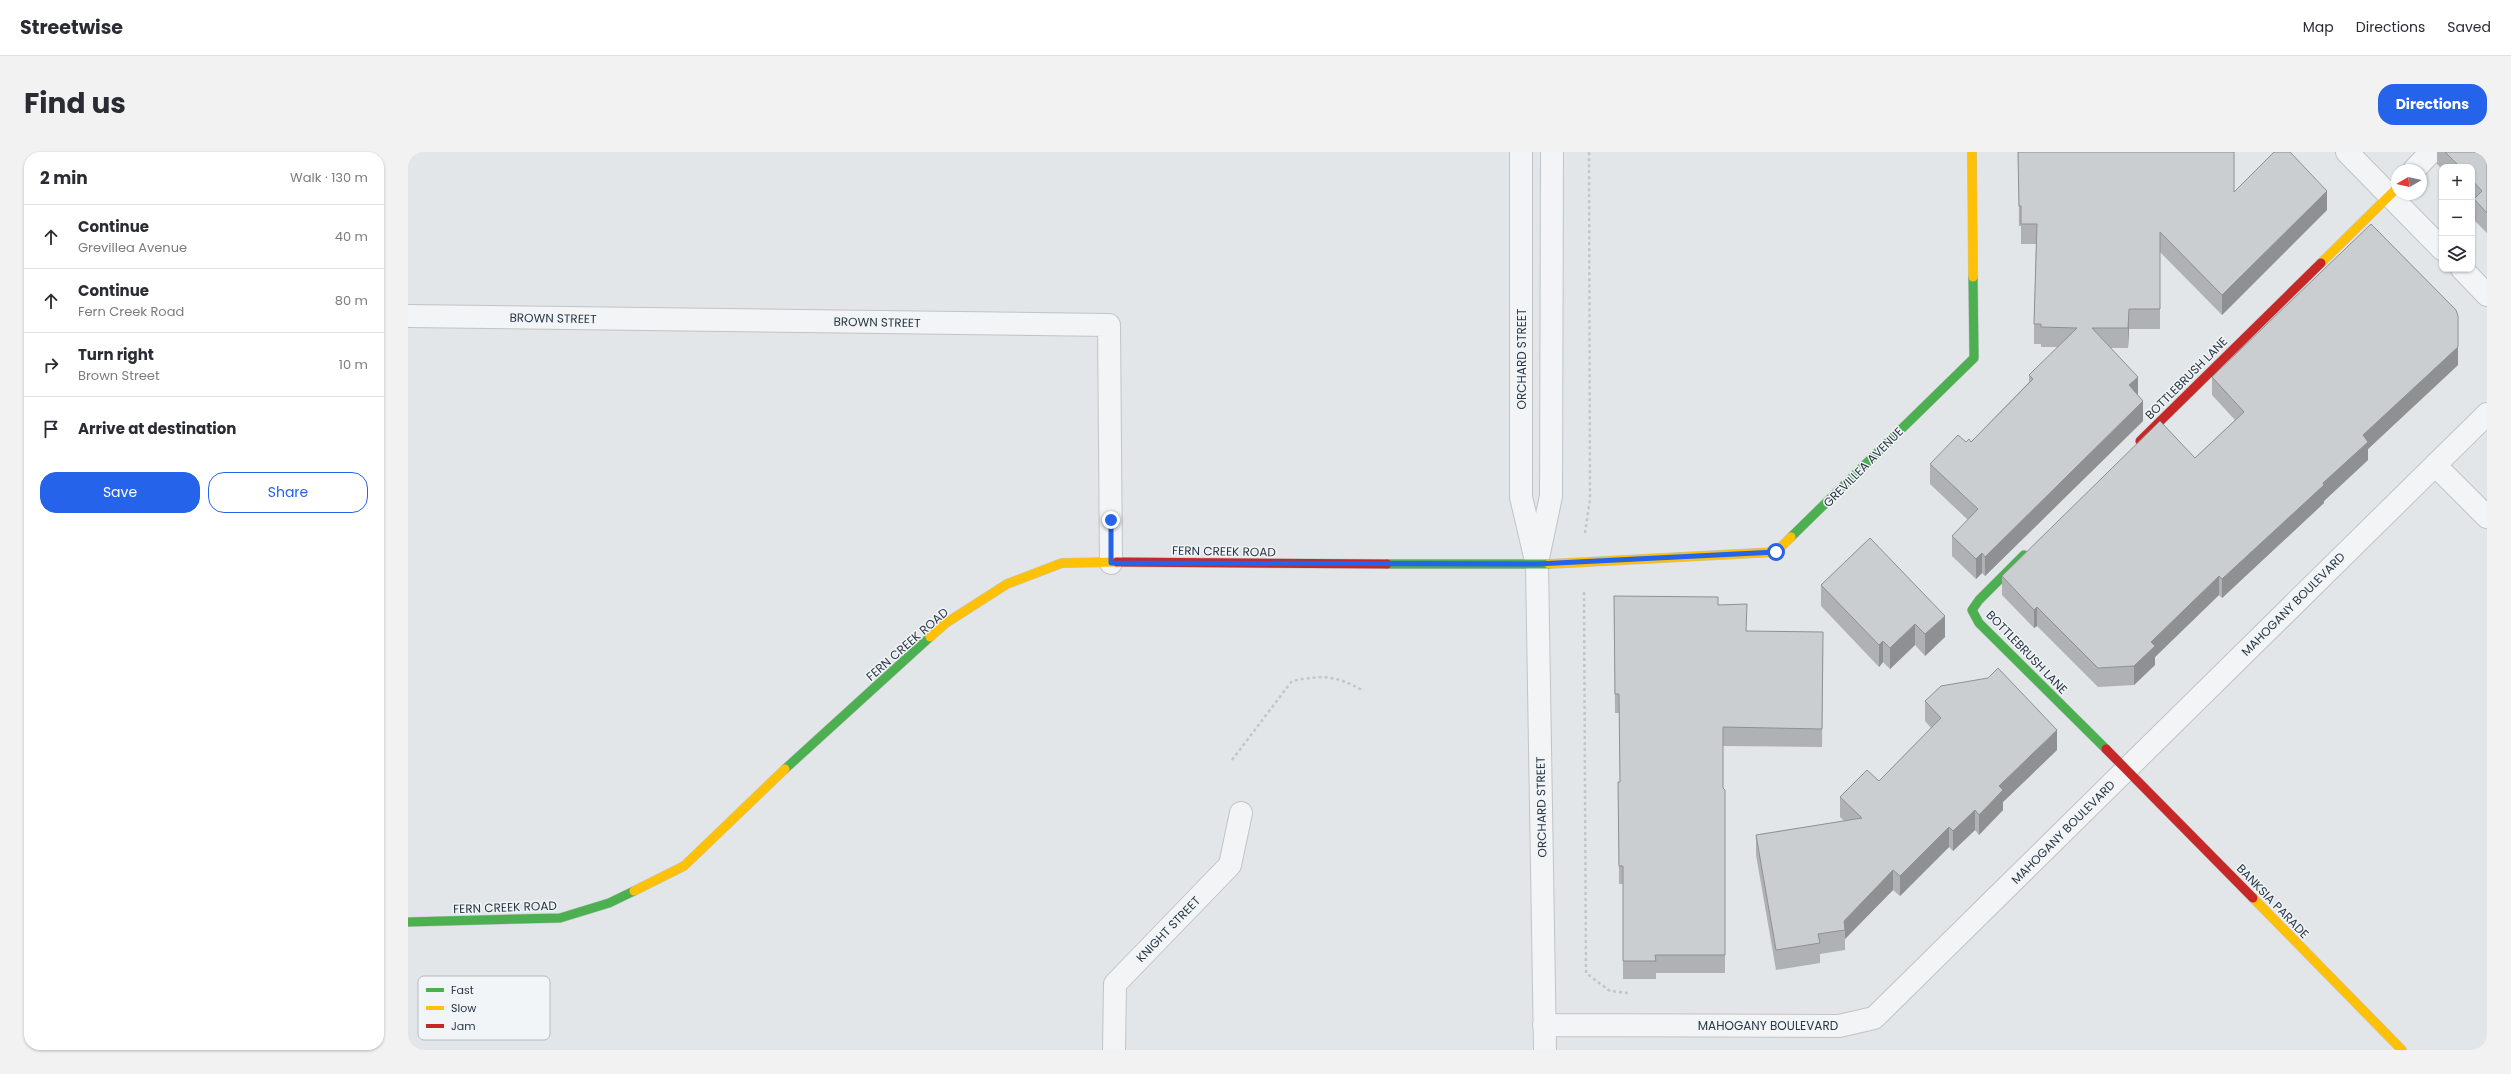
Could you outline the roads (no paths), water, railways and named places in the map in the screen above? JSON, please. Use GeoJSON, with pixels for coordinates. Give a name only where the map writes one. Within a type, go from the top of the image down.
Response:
{"type":"FeatureCollection","features":[{"type":"Feature","properties":{"kind":"street","name":"ORCHARD STREET"},"geometry":{"type":"LineString","coordinates":[[1521,152],[1521,497],[1537,564]]}},
{"type":"Feature","properties":{"kind":"street","name":"ORCHARD STREET"},"geometry":{"type":"LineString","coordinates":[[1545,1050],[1537,564],[1551,496],[1552,152]]}},
{"type":"Feature","properties":{"kind":"street","name":"GREVILLEA AVENUE"},"geometry":{"type":"LineString","coordinates":[[1537,564],[1776,552],[1974,358],[1972,152]]}},
{"type":"Feature","properties":{"kind":"street"},"geometry":{"type":"LineString","coordinates":[[2347,152],[2391,190]]}},
{"type":"Feature","properties":{"kind":"street"},"geometry":{"type":"LineString","coordinates":[[2420,164],[2431,152]]}},
{"type":"Feature","properties":{"kind":"street","name":"BOTTLEBRUSH LANE"},"geometry":{"type":"LineString","coordinates":[[2131,450],[2391,194]]}},
{"type":"Feature","properties":{"kind":"street"},"geometry":{"type":"LineString","coordinates":[[2400,200],[2439,246]]}},
{"type":"Feature","properties":{"kind":"street"},"geometry":{"type":"LineString","coordinates":[[2465,272],[2487,295]]}},
{"type":"Feature","properties":{"kind":"street","name":"BROWN STREET"},"geometry":{"type":"LineString","coordinates":[[408,316],[1109,325],[1111,563]]}},
{"type":"Feature","properties":{"kind":"street","name":"MAHOGANY BOULEVARD"},"geometry":{"type":"LineString","coordinates":[[1544,1025],[1839,1026],[1874,1018],[2487,414]]}},
{"type":"Feature","properties":{"kind":"street"},"geometry":{"type":"LineString","coordinates":[[2435,465],[2487,517]]}},
{"type":"Feature","properties":{"kind":"street","name":"BOTTLEBRUSH LANE"},"geometry":{"type":"LineString","coordinates":[[2029,550],[1979,600],[1972,610],[1979,623],[2126,769]]}},
{"type":"Feature","properties":{"kind":"street","name":"FERN CREEK ROAD"},"geometry":{"type":"LineString","coordinates":[[408,922],[560,918],[609,903],[684,866],[801,753],[946,623],[1007,584],[1062,563],[1537,564]]}},
{"type":"Feature","properties":{"kind":"street","name":"BANKSIA PARADE"},"geometry":{"type":"LineString","coordinates":[[2126,769],[2402,1050]]}},
{"type":"Feature","properties":{"kind":"street","name":"KNIGHT STREET"},"geometry":{"type":"LineString","coordinates":[[1114,1050],[1115,984],[1230,865],[1240,813]]}}]}
